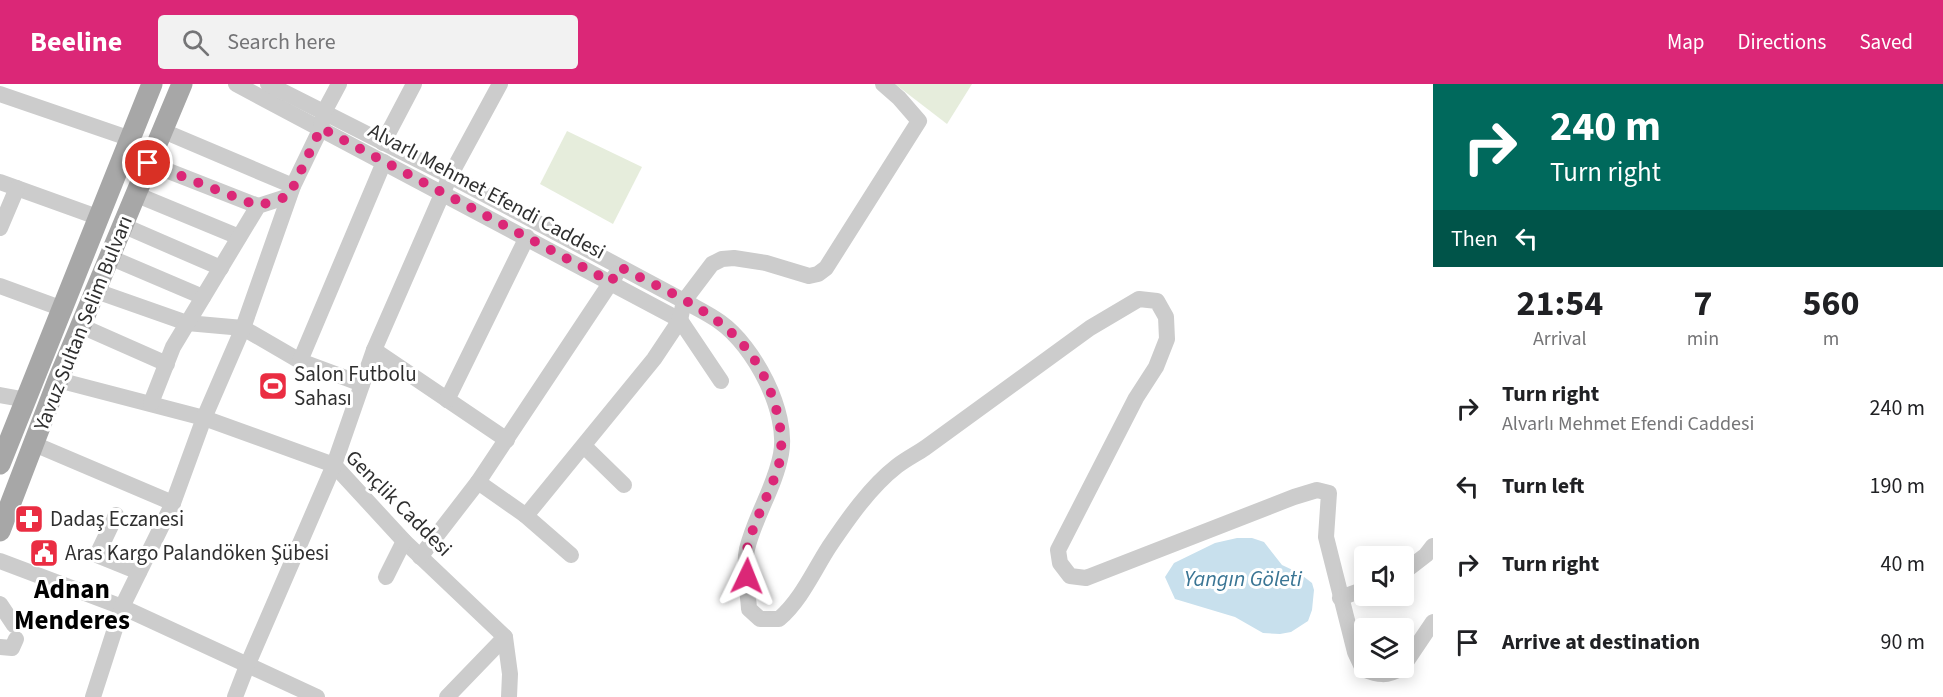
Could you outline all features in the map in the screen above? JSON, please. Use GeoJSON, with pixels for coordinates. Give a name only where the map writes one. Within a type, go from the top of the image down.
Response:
{"type":"FeatureCollection","features":[{"type":"Feature","properties":{"kind":"main road","name":"Yavuz Sultan Selim Bulvarı"},"geometry":{"type":"LineString","coordinates":[[0,464],[152,84]]}},
{"type":"Feature","properties":{"kind":"main road","name":"Yavuz Sultan Selim Bulvarı"},"geometry":{"type":"LineString","coordinates":[[0,531],[58,380],[182,84]]}},
{"type":"Feature","properties":{"kind":"street","name":"Alvarlı Mehmet Efendi Caddesi"},"geometry":{"type":"LineString","coordinates":[[236,84],[322,120],[384,162],[680,320]]}},
{"type":"Feature","properties":{"kind":"street"},"geometry":{"type":"LineString","coordinates":[[268,84],[322,120],[383,143],[450,176],[684,301],[721,322],[745,345],[770,390],[779,421],[782,451],[778,468],[758,514],[747,551],[749,609],[760,619],[779,619],[787,612],[868,494],[897,466],[1090,328],[1139,299],[1157,301],[1166,317],[1167,339],[1156,367],[1136,398],[1058,550],[1060,563],[1070,576],[1086,578],[1317,490],[1329,493],[1326,537],[1354,652]]}},
{"type":"Feature","properties":{"kind":"street"},"geometry":{"type":"LineString","coordinates":[[93,697],[122,608],[173,503],[204,418],[243,328],[291,191],[339,84]]}},
{"type":"Feature","properties":{"kind":"street"},"geometry":{"type":"LineString","coordinates":[[383,143],[414,84]]}},
{"type":"Feature","properties":{"kind":"street"},"geometry":{"type":"LineString","coordinates":[[236,697],[247,666],[334,465],[374,350],[450,176],[500,84]]}},
{"type":"Feature","properties":{"kind":"street"},"geometry":{"type":"LineString","coordinates":[[525,515],[654,359],[680,320],[684,301],[712,264],[722,259],[734,258],[766,263],[809,276],[818,274],[826,268],[919,121],[883,84]]}},
{"type":"Feature","properties":{"kind":"street"},"geometry":{"type":"LineString","coordinates":[[0,94],[130,139]]}},
{"type":"Feature","properties":{"kind":"street"},"geometry":{"type":"LineString","coordinates":[[161,130],[291,191]]}},
{"type":"Feature","properties":{"kind":"street"},"geometry":{"type":"LineString","coordinates":[[300,361],[384,162]]}},
{"type":"Feature","properties":{"kind":"street"},"geometry":{"type":"LineString","coordinates":[[148,163],[258,206]]}},
{"type":"Feature","properties":{"kind":"street"},"geometry":{"type":"LineString","coordinates":[[0,182],[100,218]]}},
{"type":"Feature","properties":{"kind":"street"},"geometry":{"type":"LineString","coordinates":[[0,228],[17,188]]}},
{"type":"Feature","properties":{"kind":"street"},"geometry":{"type":"LineString","coordinates":[[151,403],[173,347],[258,206],[291,191]]}},
{"type":"Feature","properties":{"kind":"street"},"geometry":{"type":"LineString","coordinates":[[135,194],[240,237]]}},
{"type":"Feature","properties":{"kind":"street"},"geometry":{"type":"LineString","coordinates":[[122,225],[221,268]]}},
{"type":"Feature","properties":{"kind":"street"},"geometry":{"type":"LineString","coordinates":[[447,400],[527,237]]}},
{"type":"Feature","properties":{"kind":"street"},"geometry":{"type":"LineString","coordinates":[[109,257],[203,297]]}},
{"type":"Feature","properties":{"kind":"street"},"geometry":{"type":"LineString","coordinates":[[420,557],[507,441],[620,267]]}},
{"type":"Feature","properties":{"kind":"street"},"geometry":{"type":"LineString","coordinates":[[0,286],[63,309]]}},
{"type":"Feature","properties":{"kind":"street"},"geometry":{"type":"LineString","coordinates":[[96,291],[187,323],[243,328],[300,361],[362,384]]}},
{"type":"Feature","properties":{"kind":"street"},"geometry":{"type":"LineString","coordinates":[[680,320],[721,381]]}},
{"type":"Feature","properties":{"kind":"street"},"geometry":{"type":"LineString","coordinates":[[81,326],[167,364]]}},
{"type":"Feature","properties":{"kind":"street"},"geometry":{"type":"LineString","coordinates":[[374,350],[507,441]]}},
{"type":"Feature","properties":{"kind":"street","name":"Gençlik Caddesi"},"geometry":{"type":"LineString","coordinates":[[58,380],[204,418],[334,465],[404,541],[505,637]]}},
{"type":"Feature","properties":{"kind":"street"},"geometry":{"type":"LineString","coordinates":[[0,395],[27,400]]}},
{"type":"Feature","properties":{"kind":"street"},"geometry":{"type":"LineString","coordinates":[[34,444],[173,503]]}},
{"type":"Feature","properties":{"kind":"street"},"geometry":{"type":"LineString","coordinates":[[584,446],[624,485]]}},
{"type":"Feature","properties":{"kind":"street"},"geometry":{"type":"LineString","coordinates":[[478,482],[525,515],[571,555]]}},
{"type":"Feature","properties":{"kind":"street"},"geometry":{"type":"LineString","coordinates":[[116,515],[97,555],[139,572]]}},
{"type":"Feature","properties":{"kind":"street"},"geometry":{"type":"LineString","coordinates":[[386,578],[404,541]]}},
{"type":"Feature","properties":{"kind":"street"},"geometry":{"type":"LineString","coordinates":[[1414,564],[1433,546]]}},
{"type":"Feature","properties":{"kind":"street"},"geometry":{"type":"LineString","coordinates":[[0,561],[122,608],[317,697]]}},
{"type":"Feature","properties":{"kind":"street"},"geometry":{"type":"LineString","coordinates":[[1340,598],[1354,593]]}},
{"type":"Feature","properties":{"kind":"street"},"geometry":{"type":"LineString","coordinates":[[0,604],[15,632],[12,648],[0,647]]}},
{"type":"Feature","properties":{"kind":"street"},"geometry":{"type":"LineString","coordinates":[[1414,649],[1433,622]]}},
{"type":"Feature","properties":{"kind":"street"},"geometry":{"type":"LineString","coordinates":[[447,697],[505,637]]}},
{"type":"Feature","properties":{"kind":"street"},"geometry":{"type":"LineString","coordinates":[[505,637],[510,674],[509,697]]}},
{"type":"Feature","properties":{"kind":"green space"},"geometry":{"type":"Polygon","coordinates":[[[895,84],[972,84],[947,124],[895,84]]]}},
{"type":"Feature","properties":{"kind":"green space"},"geometry":{"type":"Polygon","coordinates":[[[567,131],[642,167],[613,224],[540,184],[567,131]]]}},
{"type":"Feature","properties":{"kind":"water","name":"Yangın Göleti"},"geometry":{"type":"Polygon","coordinates":[[[1237,538],[1252,538],[1264,542],[1282,565],[1299,573],[1312,583],[1314,590],[1312,610],[1308,621],[1291,632],[1263,633],[1235,617],[1175,599],[1165,577],[1174,563],[1215,543],[1237,538]]]}},
{"type":"Feature","properties":{"kind":"place","name":"Salon Futbolu Sahası"},"geometry":{"type":"Point","coordinates":[273,386]}},
{"type":"Feature","properties":{"kind":"place","name":"Dadaş Eczanesi"},"geometry":{"type":"Point","coordinates":[29,519]}},
{"type":"Feature","properties":{"kind":"place","name":"Aras Kargo Palandöken Şübesi"},"geometry":{"type":"Point","coordinates":[44,553]}},
{"type":"Feature","properties":{"kind":"district","name":"Adnan Menderes"},"geometry":{"type":"Point","coordinates":[72,604]}},
{"type":"Feature","properties":{"kind":"route"},"geometry":{"type":"LineString","coordinates":[[148,163],[258,206],[289,196],[321,128],[611,282],[620,267],[721,322],[745,345],[760,368],[770,390],[779,421],[782,451],[778,468],[758,514],[747,551],[747,576]]}}]}
